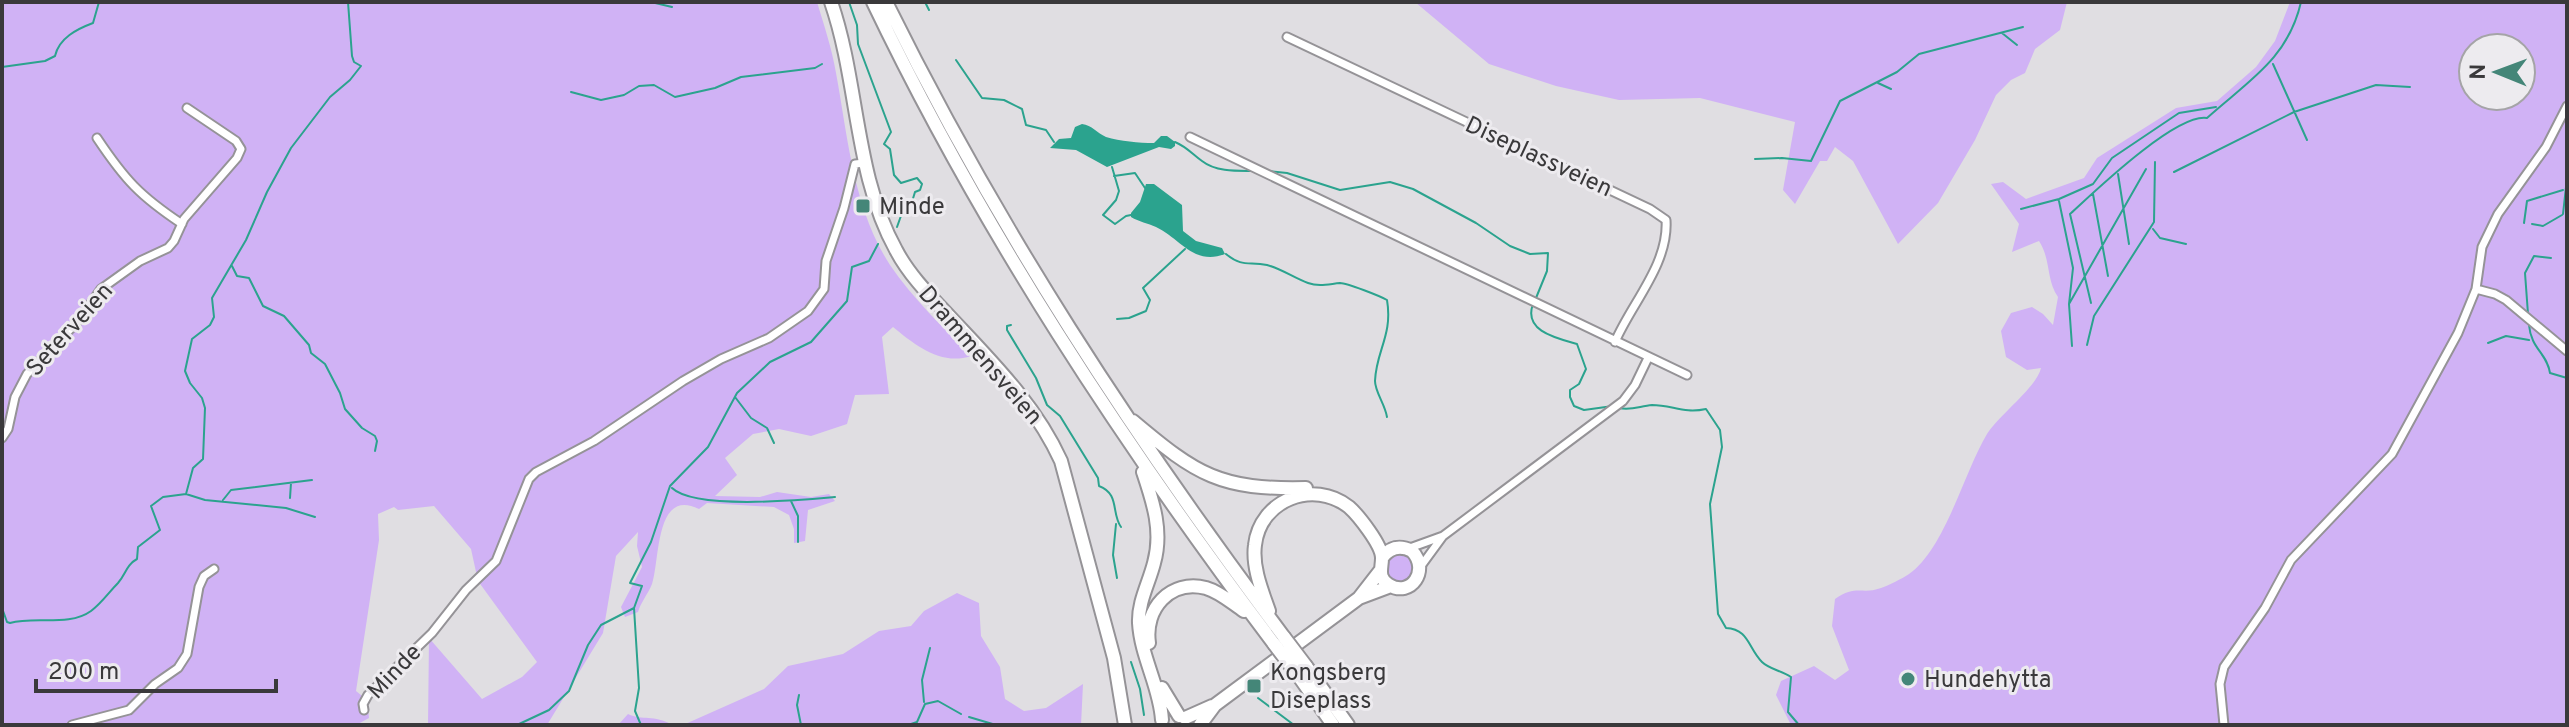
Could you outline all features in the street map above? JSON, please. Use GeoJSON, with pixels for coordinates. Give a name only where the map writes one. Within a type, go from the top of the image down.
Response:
{"type":"FeatureCollection","features":[{"type":"Feature","properties":{"kind":"main road","name":"Drammensveien"},"geometry":{"type":"LineString","coordinates":[[831,2],[844,48],[860,163],[881,219],[904,264],[1012,384],[1051,438],[1065,473],[1110,642],[1125,721]]}},
{"type":"Feature","properties":{"kind":"main road"},"geometry":{"type":"LineString","coordinates":[[873,2],[928,111],[1013,262],[1139,457],[1256,620]]}},
{"type":"Feature","properties":{"kind":"main road"},"geometry":{"type":"LineString","coordinates":[[886,2],[991,200],[1070,332],[1121,411],[1274,623]]}},
{"type":"Feature","properties":{"kind":"main road"},"geometry":{"type":"LineString","coordinates":[[1121,411],[1168,452],[1215,478],[1258,488],[1317,489],[1338,494],[1352,502],[1381,536],[1418,558],[1420,567],[1413,584],[1391,586],[1359,598],[1215,705],[1185,719],[1170,716],[1160,723]]}},
{"type":"Feature","properties":{"kind":"main road"},"geometry":{"type":"LineString","coordinates":[[1139,457],[1156,512],[1158,536],[1154,567],[1141,602],[1140,633],[1160,702],[1160,723]]}},
{"type":"Feature","properties":{"kind":"main road"},"geometry":{"type":"LineString","coordinates":[[1279,640],[1260,582],[1255,545],[1261,525],[1281,502],[1308,494],[1324,495],[1340,501],[1360,518],[1374,538],[1384,580],[1391,586]]}},
{"type":"Feature","properties":{"kind":"main road"},"geometry":{"type":"LineString","coordinates":[[1359,598],[1388,551],[1402,548]]}},
{"type":"Feature","properties":{"kind":"main road"},"geometry":{"type":"LineString","coordinates":[[1185,719],[1164,693],[1149,647],[1148,626],[1156,606],[1169,593],[1180,588],[1204,588],[1217,593],[1256,620],[1279,640],[1348,725]]}},
{"type":"Feature","properties":{"kind":"main road"},"geometry":{"type":"LineString","coordinates":[[1304,674],[1333,725]]}},
{"type":"Feature","properties":{"kind":"main road"},"geometry":{"type":"LineString","coordinates":[[1200,725],[1215,705]]}},
{"type":"Feature","properties":{"kind":"street","name":"Diseplassveien"},"geometry":{"type":"LineString","coordinates":[[1287,37],[1650,209],[1666,220],[1667,234],[1658,257],[1615,342]]}},
{"type":"Feature","properties":{"kind":"street"},"geometry":{"type":"LineString","coordinates":[[2224,725],[2220,684],[2224,667],[2265,608],[2287,564],[2392,454],[2449,352],[2476,289],[2482,247],[2498,214],[2546,147],[2567,106]]}},
{"type":"Feature","properties":{"kind":"street","name":"Seterveien"},"geometry":{"type":"LineString","coordinates":[[2,438],[8,429],[15,397],[27,374],[82,317],[101,289],[140,261],[168,248],[182,224],[241,149],[236,141],[187,108]]}},
{"type":"Feature","properties":{"kind":"street"},"geometry":{"type":"LineString","coordinates":[[1190,137],[1687,375]]}},
{"type":"Feature","properties":{"kind":"street"},"geometry":{"type":"LineString","coordinates":[[97,138],[133,188],[182,224]]}},
{"type":"Feature","properties":{"kind":"street","name":"Minde"},"geometry":{"type":"LineString","coordinates":[[364,710],[363,704],[368,695],[442,623],[466,590],[496,561],[529,479],[536,472],[594,441],[721,359],[769,338],[795,322],[818,301],[824,289],[826,261],[860,163]]}},
{"type":"Feature","properties":{"kind":"street"},"geometry":{"type":"LineString","coordinates":[[2476,289],[2506,300],[2567,351]]}},
{"type":"Feature","properties":{"kind":"street"},"geometry":{"type":"LineString","coordinates":[[1420,567],[1443,536],[1623,401],[1648,358]]}},
{"type":"Feature","properties":{"kind":"street"},"geometry":{"type":"LineString","coordinates":[[1402,548],[1443,536]]}},
{"type":"Feature","properties":{"kind":"street"},"geometry":{"type":"LineString","coordinates":[[72,725],[129,710],[155,684],[178,668],[187,654],[199,587],[204,576],[214,569]]}},
{"type":"Feature","properties":{"kind":"shaded area"},"geometry":{"type":"Polygon","coordinates":[[[2,2],[817,2],[834,64],[860,196],[878,243],[908,289],[971,356],[939,356],[919,347],[893,327],[882,337],[889,394],[855,395],[847,424],[811,436],[779,429],[753,434],[725,458],[737,475],[715,496],[760,497],[777,492],[811,497],[829,494],[835,501],[808,510],[805,541],[794,543],[794,529],[789,515],[774,507],[707,503],[699,509],[685,505],[674,508],[662,529],[650,588],[638,612],[625,617],[621,607],[642,567],[637,546],[638,532],[616,556],[603,633],[547,725],[428,725],[429,638],[482,699],[522,677],[537,662],[478,581],[471,549],[434,506],[398,510],[394,507],[378,514],[379,540],[356,691],[367,700],[369,718],[356,725],[2,725],[2,2]]]}},
{"type":"Feature","properties":{"kind":"shaded area"},"geometry":{"type":"Polygon","coordinates":[[[1415,2],[2067,2],[2060,30],[2035,49],[2025,73],[2011,80],[1996,95],[1975,140],[1938,203],[1898,244],[1853,161],[1835,147],[1827,161],[1820,161],[1795,204],[1783,190],[1795,122],[1700,98],[1619,100],[1556,86],[1489,64],[1415,2]]]}},
{"type":"Feature","properties":{"kind":"shaded area"},"geometry":{"type":"Polygon","coordinates":[[[2290,2],[2567,2],[2567,725],[1791,725],[1776,695],[1781,681],[1814,666],[1835,680],[1849,670],[1832,626],[1835,599],[1848,592],[1874,590],[1888,585],[1909,574],[1922,562],[1943,529],[1987,434],[2033,384],[2041,368],[2027,370],[2006,357],[2001,331],[2011,313],[2032,307],[2053,325],[2058,297],[2039,241],[2012,252],[2019,224],[1991,184],[2003,182],[2026,199],[2084,178],[2097,158],[2176,108],[2217,101],[2256,67],[2275,41],[2290,2]]]}},
{"type":"Feature","properties":{"kind":"shaded area"},"geometry":{"type":"Polygon","coordinates":[[[1082,124],[1106,137],[1123,141],[1154,143],[1161,136],[1167,136],[1175,142],[1175,146],[1171,149],[1159,147],[1107,167],[1076,150],[1050,148],[1059,139],[1071,138],[1075,127],[1082,124]]]}},
{"type":"Feature","properties":{"kind":"shaded area"},"geometry":{"type":"Polygon","coordinates":[[[1146,184],[1154,184],[1182,205],[1183,231],[1196,241],[1222,248],[1225,254],[1205,257],[1196,254],[1165,232],[1131,217],[1146,184]]]}},
{"type":"Feature","properties":{"kind":"shaded area"},"geometry":{"type":"Polygon","coordinates":[[[1400,554],[1410,558],[1414,568],[1410,578],[1400,582],[1390,578],[1386,568],[1390,558],[1400,554]]]}},
{"type":"Feature","properties":{"kind":"shaded area"},"geometry":{"type":"Polygon","coordinates":[[[957,593],[979,603],[981,636],[1000,667],[1005,699],[1024,711],[1046,708],[1083,684],[1081,725],[683,725],[764,689],[788,666],[843,654],[879,631],[911,626],[924,611],[957,593]]]}},
{"type":"Feature","properties":{"kind":"shaded area"},"geometry":{"type":"Polygon","coordinates":[[[628,714],[660,720],[673,725],[618,725],[628,714]]]}},
{"type":"Feature","properties":{"kind":"waterway"},"geometry":{"type":"LineString","coordinates":[[2,67],[45,61],[55,56],[65,39],[93,23],[99,2]]}},
{"type":"Feature","properties":{"kind":"waterway"},"geometry":{"type":"LineString","coordinates":[[186,494],[193,468],[203,459],[205,408],[185,371],[192,339],[210,325],[214,317],[212,298],[246,240],[291,148],[330,97],[361,66],[354,62],[352,56],[348,2]]}},
{"type":"Feature","properties":{"kind":"waterway"},"geometry":{"type":"LineString","coordinates":[[651,2],[672,7]]}},
{"type":"Feature","properties":{"kind":"waterway"},"geometry":{"type":"LineString","coordinates":[[849,2],[857,25],[858,44],[891,132],[884,144],[890,149],[894,175],[901,183],[917,178],[922,184],[920,190],[915,192],[911,205],[902,213],[897,227]]}},
{"type":"Feature","properties":{"kind":"waterway"},"geometry":{"type":"LineString","coordinates":[[925,2],[929,10]]}},
{"type":"Feature","properties":{"kind":"waterway"},"geometry":{"type":"LineString","coordinates":[[2091,303],[2070,214],[2156,140],[2193,120],[2207,118],[2251,80],[2287,39],[2301,2]]}},
{"type":"Feature","properties":{"kind":"waterway"},"geometry":{"type":"LineString","coordinates":[[1755,159],[1811,161],[1840,101],[1897,72],[1919,54],[2023,27]]}},
{"type":"Feature","properties":{"kind":"waterway"},"geometry":{"type":"LineString","coordinates":[[2002,33],[2017,45]]}},
{"type":"Feature","properties":{"kind":"waterway"},"geometry":{"type":"LineString","coordinates":[[956,60],[982,98],[1004,100],[1022,109],[1026,125],[1046,130],[1054,142]]}},
{"type":"Feature","properties":{"kind":"waterway"},"geometry":{"type":"LineString","coordinates":[[571,92],[601,100],[624,95],[639,86],[654,85],[675,97],[715,88],[741,77],[815,68],[822,64]]}},
{"type":"Feature","properties":{"kind":"waterway"},"geometry":{"type":"LineString","coordinates":[[2273,64],[2307,140]]}},
{"type":"Feature","properties":{"kind":"waterway"},"geometry":{"type":"LineString","coordinates":[[1878,83],[1891,89]]}},
{"type":"Feature","properties":{"kind":"waterway"},"geometry":{"type":"LineString","coordinates":[[2174,172],[2294,112],[2376,85],[2410,87]]}},
{"type":"Feature","properties":{"kind":"waterway"},"geometry":{"type":"LineString","coordinates":[[2021,209],[2059,199],[2093,184],[2112,158],[2179,113],[2216,107]]}},
{"type":"Feature","properties":{"kind":"waterway"},"geometry":{"type":"LineString","coordinates":[[1175,142],[1214,167],[1253,171]]}},
{"type":"Feature","properties":{"kind":"waterway"},"geometry":{"type":"LineString","coordinates":[[2087,345],[2094,316],[2154,222],[2155,162]]}},
{"type":"Feature","properties":{"kind":"waterway"},"geometry":{"type":"LineString","coordinates":[[1112,167],[1119,191],[1116,200],[1103,215],[1115,224],[1131,215]]}},
{"type":"Feature","properties":{"kind":"waterway"},"geometry":{"type":"LineString","coordinates":[[2069,304],[2146,169]]}},
{"type":"Feature","properties":{"kind":"waterway"},"geometry":{"type":"LineString","coordinates":[[1268,171],[1287,173],[1340,190],[1390,182],[1413,189],[1476,223],[1510,246],[1530,254],[1548,253],[1547,271],[1536,298]]}},
{"type":"Feature","properties":{"kind":"waterway"},"geometry":{"type":"LineString","coordinates":[[1114,176],[1135,173],[1145,188]]}},
{"type":"Feature","properties":{"kind":"waterway"},"geometry":{"type":"LineString","coordinates":[[2118,174],[2129,244]]}},
{"type":"Feature","properties":{"kind":"waterway"},"geometry":{"type":"LineString","coordinates":[[2563,214],[2567,178]]}},
{"type":"Feature","properties":{"kind":"waterway"},"geometry":{"type":"LineString","coordinates":[[2524,223],[2527,201],[2563,190]]}},
{"type":"Feature","properties":{"kind":"waterway"},"geometry":{"type":"LineString","coordinates":[[2093,194],[2108,276]]}},
{"type":"Feature","properties":{"kind":"waterway"},"geometry":{"type":"LineString","coordinates":[[2059,201],[2073,268],[2069,304],[2072,346]]}},
{"type":"Feature","properties":{"kind":"waterway"},"geometry":{"type":"LineString","coordinates":[[2532,224],[2543,226],[2562,215]]}},
{"type":"Feature","properties":{"kind":"waterway"},"geometry":{"type":"LineString","coordinates":[[2153,229],[2160,238],[2186,244]]}},
{"type":"Feature","properties":{"kind":"waterway"},"geometry":{"type":"LineString","coordinates":[[517,725],[549,710],[569,691],[588,645],[601,625],[634,608],[642,586],[630,583],[651,542],[670,486],[708,447],[737,393],[770,362],[811,342],[847,301],[852,267],[869,261],[878,244]]}},
{"type":"Feature","properties":{"kind":"waterway"},"geometry":{"type":"LineString","coordinates":[[1117,319],[1146,311],[1150,300],[1143,288],[1185,249]]}},
{"type":"Feature","properties":{"kind":"waterway"},"geometry":{"type":"LineString","coordinates":[[1226,254],[1242,263],[1272,267],[1312,284],[1340,283],[1387,300],[1388,323],[1375,381],[1387,417]]}},
{"type":"Feature","properties":{"kind":"waterway"},"geometry":{"type":"LineString","coordinates":[[2528,314],[2525,273],[2534,256],[2551,258]]}},
{"type":"Feature","properties":{"kind":"waterway"},"geometry":{"type":"LineString","coordinates":[[232,266],[237,276],[249,278],[263,306],[284,316],[309,345],[311,353],[325,364],[345,409],[362,428],[375,436],[375,451]]}},
{"type":"Feature","properties":{"kind":"waterway"},"geometry":{"type":"LineString","coordinates":[[1533,304],[1531,313],[1537,327],[1551,336],[1577,344],[1586,369],[1579,384],[1570,390],[1574,406],[1584,410],[1613,406]]}},
{"type":"Feature","properties":{"kind":"waterway"},"geometry":{"type":"LineString","coordinates":[[1011,325],[1007,326],[1007,330],[1036,378],[1047,405],[1060,416],[1098,478],[1099,486],[1110,494],[1121,527]]}},
{"type":"Feature","properties":{"kind":"waterway"},"geometry":{"type":"LineString","coordinates":[[2529,325],[2550,373],[2567,378]]}},
{"type":"Feature","properties":{"kind":"waterway"},"geometry":{"type":"LineString","coordinates":[[2488,343],[2506,336],[2529,340]]}},
{"type":"Feature","properties":{"kind":"waterway"},"geometry":{"type":"LineString","coordinates":[[735,397],[751,418],[767,428],[774,443]]}},
{"type":"Feature","properties":{"kind":"waterway"},"geometry":{"type":"LineString","coordinates":[[1619,408],[1659,405],[1706,409],[1720,430],[1722,447],[1710,504],[1718,614],[1726,628],[1744,636],[1762,662],[1791,677],[1788,712],[1799,725]]}},
{"type":"Feature","properties":{"kind":"waterway"},"geometry":{"type":"LineString","coordinates":[[223,500],[231,490],[312,480]]}},
{"type":"Feature","properties":{"kind":"waterway"},"geometry":{"type":"LineString","coordinates":[[290,498],[291,483]]}},
{"type":"Feature","properties":{"kind":"waterway"},"geometry":{"type":"LineString","coordinates":[[672,488],[684,495],[725,501],[835,497]]}},
{"type":"Feature","properties":{"kind":"waterway"},"geometry":{"type":"LineString","coordinates":[[2,608],[10,623],[73,619],[91,611],[137,559],[138,547],[160,530],[151,506],[163,497],[186,494],[205,500],[286,508],[315,517]]}},
{"type":"Feature","properties":{"kind":"waterway"},"geometry":{"type":"LineString","coordinates":[[791,501],[798,516],[798,542]]}},
{"type":"Feature","properties":{"kind":"waterway"},"geometry":{"type":"LineString","coordinates":[[1116,524],[1113,555],[1117,578]]}},
{"type":"Feature","properties":{"kind":"waterway"},"geometry":{"type":"LineString","coordinates":[[634,608],[639,688],[635,711],[641,725]]}},
{"type":"Feature","properties":{"kind":"waterway"},"geometry":{"type":"LineString","coordinates":[[924,702],[922,680],[930,648]]}},
{"type":"Feature","properties":{"kind":"waterway"},"geometry":{"type":"LineString","coordinates":[[1131,662],[1144,715]]}},
{"type":"Feature","properties":{"kind":"waterway"},"geometry":{"type":"LineString","coordinates":[[799,695],[797,705],[801,725]]}},
{"type":"Feature","properties":{"kind":"waterway"},"geometry":{"type":"LineString","coordinates":[[1258,698],[1294,725]]}},
{"type":"Feature","properties":{"kind":"waterway"},"geometry":{"type":"LineString","coordinates":[[862,725],[911,724],[917,722],[925,704],[938,701],[961,714]]}},
{"type":"Feature","properties":{"kind":"waterway"},"geometry":{"type":"LineString","coordinates":[[969,717],[996,725]]}},
{"type":"Feature","properties":{"kind":"place","name":"Minde"},"geometry":{"type":"Point","coordinates":[863,206]}},
{"type":"Feature","properties":{"kind":"place","name":"Hundehytta"},"geometry":{"type":"Point","coordinates":[1908,679]}},
{"type":"Feature","properties":{"kind":"place","name":"Kongsberg Diseplass"},"geometry":{"type":"Point","coordinates":[1254,686]}}]}
